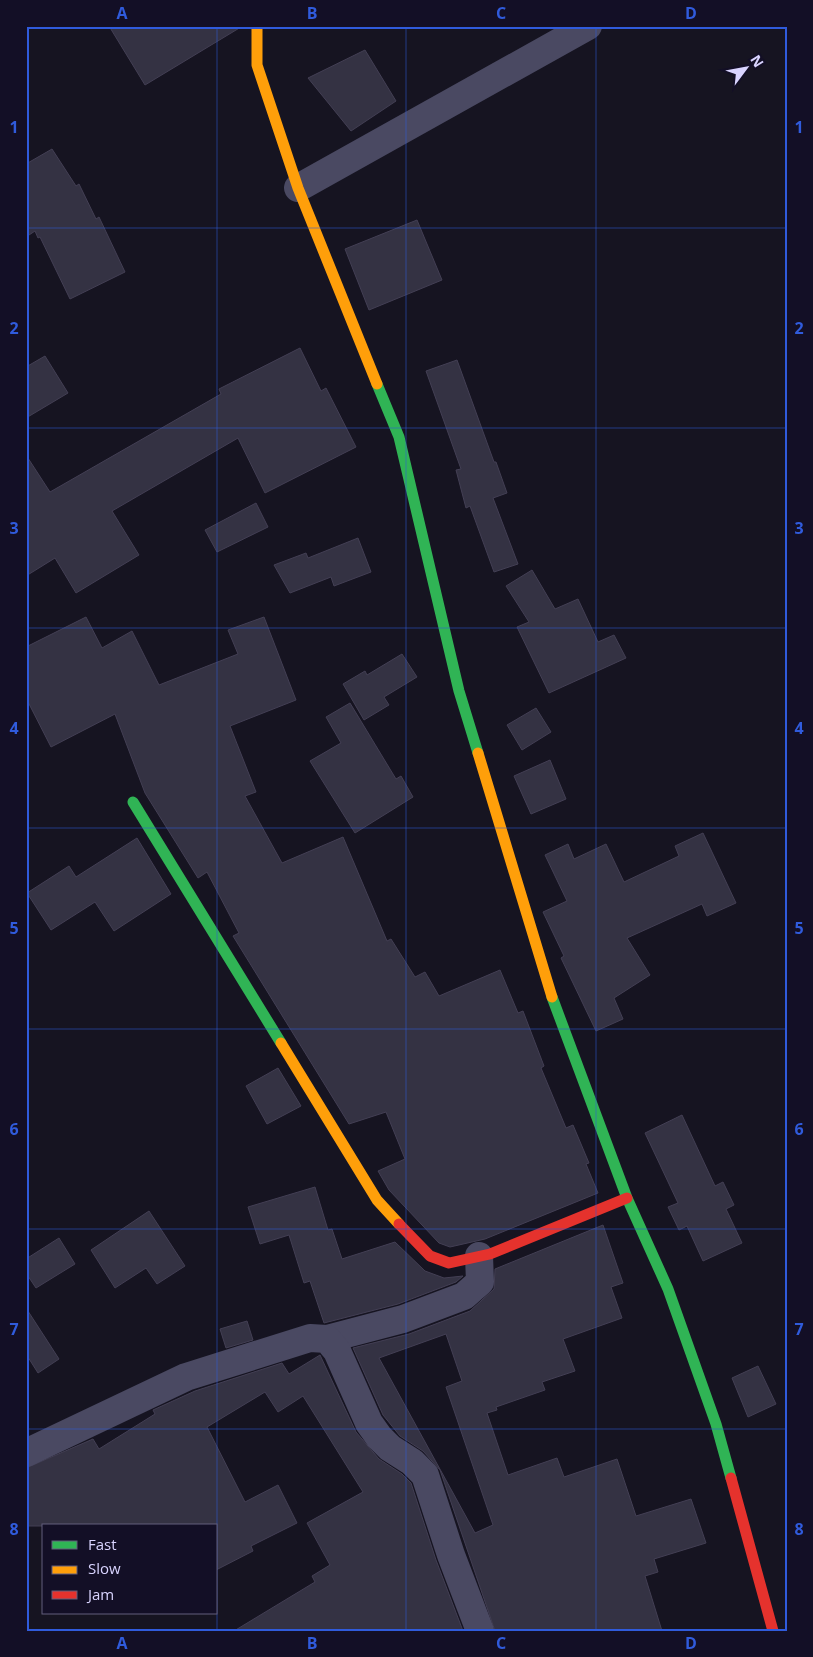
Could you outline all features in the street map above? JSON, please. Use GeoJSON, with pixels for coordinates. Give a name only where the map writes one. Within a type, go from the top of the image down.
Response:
{"type":"FeatureCollection","features":[{"type":"Feature","properties":{"kind":"street"},"geometry":{"type":"LineString","coordinates":[[257,26],[257,65],[298,188],[399,437],[459,691],[559,1020],[627,1198],[668,1289],[716,1424],[773,1631]]}},
{"type":"Feature","properties":{"kind":"street"},"geometry":{"type":"LineString","coordinates":[[298,188],[588,26]]}},
{"type":"Feature","properties":{"kind":"street"},"geometry":{"type":"LineString","coordinates":[[133,802],[377,1200],[430,1256],[449,1263],[490,1254],[627,1198]]}},
{"type":"Feature","properties":{"kind":"street"},"geometry":{"type":"LineString","coordinates":[[26,1453],[186,1377],[310,1338],[327,1339],[403,1319],[464,1296],[480,1282],[479,1256]]}},
{"type":"Feature","properties":{"kind":"street"},"geometry":{"type":"LineString","coordinates":[[327,1339],[337,1351],[369,1423],[390,1448],[412,1462],[425,1475],[451,1556],[480,1631]]}},
{"type":"Feature","properties":{"kind":"building"},"geometry":{"type":"Polygon","coordinates":[[[109,26],[241,26],[241,27],[145,85],[109,26]]]}},
{"type":"Feature","properties":{"kind":"building"},"geometry":{"type":"Polygon","coordinates":[[[365,50],[396,101],[351,131],[308,78],[365,50]]]}},
{"type":"Feature","properties":{"kind":"building"},"geometry":{"type":"Polygon","coordinates":[[[52,149],[76,186],[79,184],[96,219],[99,217],[125,272],[70,299],[40,237],[38,238],[35,231],[26,237],[26,164],[52,149]]]}},
{"type":"Feature","properties":{"kind":"building"},"geometry":{"type":"Polygon","coordinates":[[[417,220],[442,280],[369,310],[345,249],[417,220]]]}},
{"type":"Feature","properties":{"kind":"building"},"geometry":{"type":"Polygon","coordinates":[[[300,348],[321,391],[326,388],[356,447],[265,493],[238,438],[112,511],[139,555],[76,593],[55,558],[26,576],[26,455],[50,492],[221,394],[219,389],[300,348]]]}},
{"type":"Feature","properties":{"kind":"building"},"geometry":{"type":"Polygon","coordinates":[[[45,356],[68,393],[26,418],[26,367],[45,356]]]}},
{"type":"Feature","properties":{"kind":"building"},"geometry":{"type":"Polygon","coordinates":[[[457,360],[507,493],[493,498],[518,564],[494,572],[470,506],[466,508],[456,470],[461,469],[426,371],[457,360]]]}},
{"type":"Feature","properties":{"kind":"building"},"geometry":{"type":"Polygon","coordinates":[[[256,503],[268,527],[217,552],[205,530],[256,503]]]}},
{"type":"Feature","properties":{"kind":"building"},"geometry":{"type":"Polygon","coordinates":[[[358,538],[371,572],[334,586],[331,577],[290,593],[274,565],[306,553],[308,558],[358,538]]]}},
{"type":"Feature","properties":{"kind":"building"},"geometry":{"type":"Polygon","coordinates":[[[532,570],[555,609],[578,599],[598,642],[614,635],[626,658],[549,693],[517,627],[529,622],[506,586],[532,570]]]}},
{"type":"Feature","properties":{"kind":"building"},"geometry":{"type":"Polygon","coordinates":[[[86,617],[102,648],[132,631],[159,685],[238,654],[228,630],[264,617],[296,700],[230,726],[256,792],[245,796],[282,863],[343,837],[387,941],[391,939],[415,977],[425,972],[439,996],[500,970],[518,1013],[523,1011],[544,1066],[541,1068],[566,1128],[573,1125],[589,1163],[586,1164],[598,1193],[485,1239],[450,1247],[439,1243],[389,1190],[378,1171],[405,1159],[386,1112],[349,1124],[233,936],[239,933],[207,872],[198,878],[145,793],[115,714],[51,747],[26,698],[26,647],[86,617]]]}},
{"type":"Feature","properties":{"kind":"building"},"geometry":{"type":"Polygon","coordinates":[[[402,654],[417,677],[384,697],[389,705],[364,720],[343,684],[365,671],[367,675],[402,654]]]}},
{"type":"Feature","properties":{"kind":"building"},"geometry":{"type":"Polygon","coordinates":[[[350,703],[396,779],[401,776],[413,797],[355,833],[310,761],[341,743],[326,717],[350,703]]]}},
{"type":"Feature","properties":{"kind":"building"},"geometry":{"type":"Polygon","coordinates":[[[536,708],[551,732],[522,750],[507,725],[536,708]]]}},
{"type":"Feature","properties":{"kind":"building"},"geometry":{"type":"Polygon","coordinates":[[[550,760],[566,799],[531,814],[514,776],[550,760]]]}},
{"type":"Feature","properties":{"kind":"building"},"geometry":{"type":"Polygon","coordinates":[[[703,833],[736,903],[707,916],[702,904],[627,938],[650,975],[614,998],[623,1019],[596,1031],[561,958],[564,956],[543,912],[567,901],[545,855],[568,844],[574,859],[606,844],[624,882],[679,856],[675,846],[703,833]]]}},
{"type":"Feature","properties":{"kind":"building"},"geometry":{"type":"Polygon","coordinates":[[[137,838],[171,894],[114,931],[95,902],[51,930],[27,893],[69,866],[76,877],[137,838]]]}},
{"type":"Feature","properties":{"kind":"building"},"geometry":{"type":"Polygon","coordinates":[[[278,1068],[301,1106],[267,1124],[246,1086],[278,1068]]]}},
{"type":"Feature","properties":{"kind":"building"},"geometry":{"type":"Polygon","coordinates":[[[682,1115],[715,1186],[723,1182],[734,1205],[726,1209],[742,1243],[703,1261],[687,1226],[679,1230],[668,1207],[678,1203],[645,1133],[682,1115]]]}},
{"type":"Feature","properties":{"kind":"building"},"geometry":{"type":"Polygon","coordinates":[[[315,1187],[328,1230],[332,1229],[342,1259],[395,1242],[425,1271],[444,1278],[463,1276],[456,1282],[398,1304],[324,1323],[310,1281],[304,1283],[289,1235],[260,1244],[248,1207],[315,1187]]]}},
{"type":"Feature","properties":{"kind":"building"},"geometry":{"type":"Polygon","coordinates":[[[149,1211],[185,1266],[157,1284],[146,1268],[115,1288],[91,1250],[149,1211]]]}},
{"type":"Feature","properties":{"kind":"building"},"geometry":{"type":"Polygon","coordinates":[[[603,1225],[623,1283],[611,1287],[622,1318],[563,1339],[575,1371],[542,1382],[545,1390],[496,1407],[497,1410],[487,1413],[508,1475],[557,1458],[564,1477],[617,1459],[636,1516],[691,1499],[706,1543],[654,1559],[658,1572],[645,1576],[662,1631],[495,1631],[440,1470],[423,1451],[400,1436],[383,1415],[353,1348],[409,1334],[470,1311],[494,1289],[495,1269],[603,1225]],[[446,1334],[379,1358],[475,1533],[493,1525],[446,1387],[462,1381],[446,1334]]]}},
{"type":"Feature","properties":{"kind":"building"},"geometry":{"type":"Polygon","coordinates":[[[59,1238],[75,1264],[36,1288],[26,1273],[26,1259],[59,1238]]]}},
{"type":"Feature","properties":{"kind":"building"},"geometry":{"type":"Polygon","coordinates":[[[26,1308],[59,1359],[38,1373],[26,1354],[26,1308]]]}},
{"type":"Feature","properties":{"kind":"building"},"geometry":{"type":"Polygon","coordinates":[[[247,1321],[253,1340],[226,1348],[220,1329],[247,1321]]]}},
{"type":"Feature","properties":{"kind":"building"},"geometry":{"type":"Polygon","coordinates":[[[320,1355],[356,1432],[379,1459],[402,1474],[411,1483],[436,1560],[463,1631],[234,1631],[315,1582],[312,1576],[330,1565],[307,1523],[363,1492],[303,1396],[278,1412],[265,1392],[207,1427],[245,1502],[278,1485],[297,1523],[251,1546],[253,1551],[218,1569],[218,1524],[42,1524],[42,1526],[26,1526],[26,1468],[93,1439],[99,1449],[155,1414],[153,1410],[195,1391],[282,1363],[289,1374],[320,1355]]]}},
{"type":"Feature","properties":{"kind":"building"},"geometry":{"type":"Polygon","coordinates":[[[758,1366],[776,1404],[748,1417],[732,1378],[758,1366]]]}},
{"type":"Feature","properties":{"kind":"traffic: fast"},"geometry":{"type":"LineString","coordinates":[[377,384],[399,437],[459,691],[478,753]]}},
{"type":"Feature","properties":{"kind":"traffic: fast"},"geometry":{"type":"LineString","coordinates":[[133,802],[281,1043]]}},
{"type":"Feature","properties":{"kind":"traffic: fast"},"geometry":{"type":"LineString","coordinates":[[552,997],[627,1198],[668,1289],[716,1424],[731,1478]]}},
{"type":"Feature","properties":{"kind":"traffic: slow"},"geometry":{"type":"LineString","coordinates":[[257,26],[257,65],[298,188],[377,384]]}},
{"type":"Feature","properties":{"kind":"traffic: slow"},"geometry":{"type":"LineString","coordinates":[[478,753],[552,997]]}},
{"type":"Feature","properties":{"kind":"traffic: slow"},"geometry":{"type":"LineString","coordinates":[[281,1043],[377,1200],[399,1224]]}},
{"type":"Feature","properties":{"kind":"traffic: jam"},"geometry":{"type":"LineString","coordinates":[[399,1224],[430,1256],[449,1263],[490,1254],[627,1198]]}},
{"type":"Feature","properties":{"kind":"traffic: jam"},"geometry":{"type":"LineString","coordinates":[[731,1478],[773,1631]]}}]}
